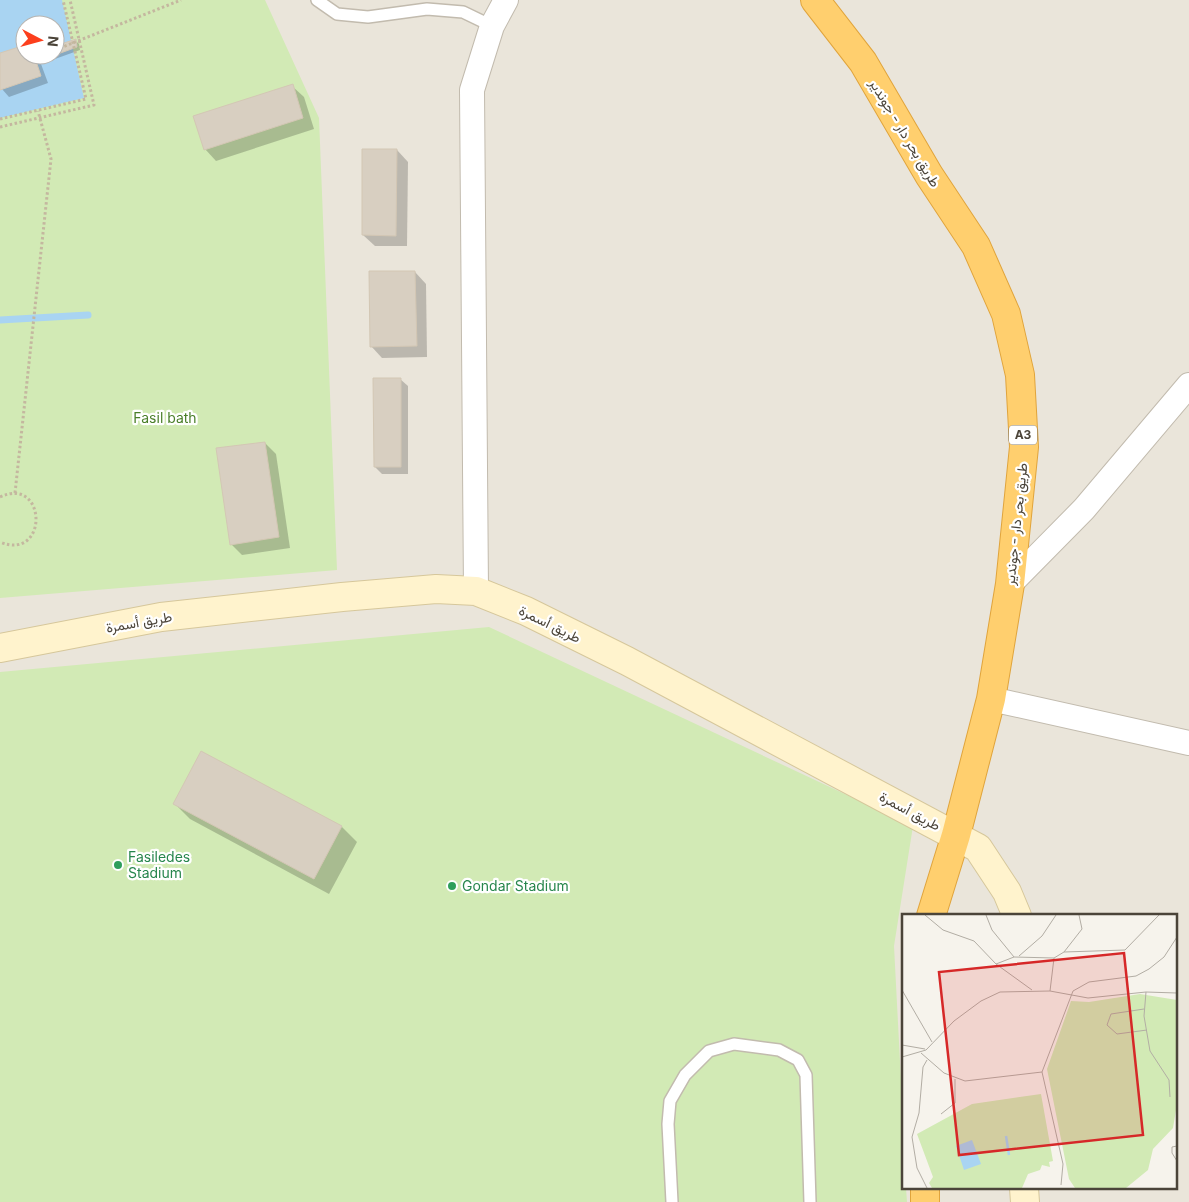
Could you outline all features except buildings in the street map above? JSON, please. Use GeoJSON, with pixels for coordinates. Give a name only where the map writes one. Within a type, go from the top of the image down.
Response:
{"type":"FeatureCollection","features":[{"type":"Feature","properties":{"kind":"highway","name":"طريق بحر دار - جوندير"},"geometry":{"type":"LineString","coordinates":[[815,0],[862,62],[929,175],[976,246],[1006,314],[1020,375],[1024,447],[1010,584],[990,699],[956,835],[932,914]]}},
{"type":"Feature","properties":{"kind":"street"},"geometry":{"type":"LineString","coordinates":[[476,591],[472,90],[492,26],[506,0]]}},
{"type":"Feature","properties":{"kind":"street"},"geometry":{"type":"LineString","coordinates":[[1010,584],[1084,509],[1189,385]]}},
{"type":"Feature","properties":{"kind":"street","name":"طريق أسمرة"},"geometry":{"type":"LineString","coordinates":[[0,648],[161,617],[342,597],[436,589],[476,591],[526,611],[627,661],[978,848],[1007,892],[1016,914]]}},
{"type":"Feature","properties":{"kind":"street"},"geometry":{"type":"LineString","coordinates":[[990,699],[1189,743]]}},
{"type":"Feature","properties":{"kind":"lane"},"geometry":{"type":"LineString","coordinates":[[317,0],[337,14],[368,17],[427,9],[463,12],[492,26]]}},
{"type":"Feature","properties":{"kind":"lane"},"geometry":{"type":"LineString","coordinates":[[672,1202],[668,1124],[670,1101],[685,1075],[709,1051],[734,1044],[779,1050],[798,1060],[806,1075],[810,1202]]}},
{"type":"Feature","properties":{"kind":"path"},"geometry":{"type":"LineString","coordinates":[[0,119],[86,99],[63,0]]}},
{"type":"Feature","properties":{"kind":"path"},"geometry":{"type":"LineString","coordinates":[[0,127],[94,105],[70,0]]}},
{"type":"Feature","properties":{"kind":"path"},"geometry":{"type":"LineString","coordinates":[[65,46],[181,0]]}},
{"type":"Feature","properties":{"kind":"path"},"geometry":{"type":"LineString","coordinates":[[16,493],[51,159],[38,111]]}},
{"type":"Feature","properties":{"kind":"path"},"geometry":{"type":"LineString","coordinates":[[0,496],[16,493],[25,497],[32,504],[36,513],[37,523],[34,533],[26,540],[18,544],[7,545],[0,542]]}},
{"type":"Feature","properties":{"kind":"shaded area"},"geometry":{"type":"Polygon","coordinates":[[[0,0],[1189,0],[1189,1202],[0,1202],[0,0]]]}},
{"type":"Feature","properties":{"kind":"green space","name":"Fasil bath"},"geometry":{"type":"Polygon","coordinates":[[[0,0],[265,0],[319,118],[337,570],[0,598],[0,0]]]}},
{"type":"Feature","properties":{"kind":"green space","name":"Gondar Stadium"},"geometry":{"type":"Polygon","coordinates":[[[489,627],[913,826],[894,946],[902,1100],[902,1190],[906,1190],[907,1202],[0,1202],[0,672],[489,627]]]}},
{"type":"Feature","properties":{"kind":"water"},"geometry":{"type":"Polygon","coordinates":[[[0,0],[62,0],[84,98],[0,118],[0,0]]]}},
{"type":"Feature","properties":{"kind":"waterway"},"geometry":{"type":"LineString","coordinates":[[0,320],[88,315]]}},
{"type":"Feature","properties":{"kind":"place","name":"Fasiledes Stadium"},"geometry":{"type":"Point","coordinates":[118,865]}},
{"type":"Feature","properties":{"kind":"place","name":"Gondar Stadium"},"geometry":{"type":"Point","coordinates":[452,886]}}]}
